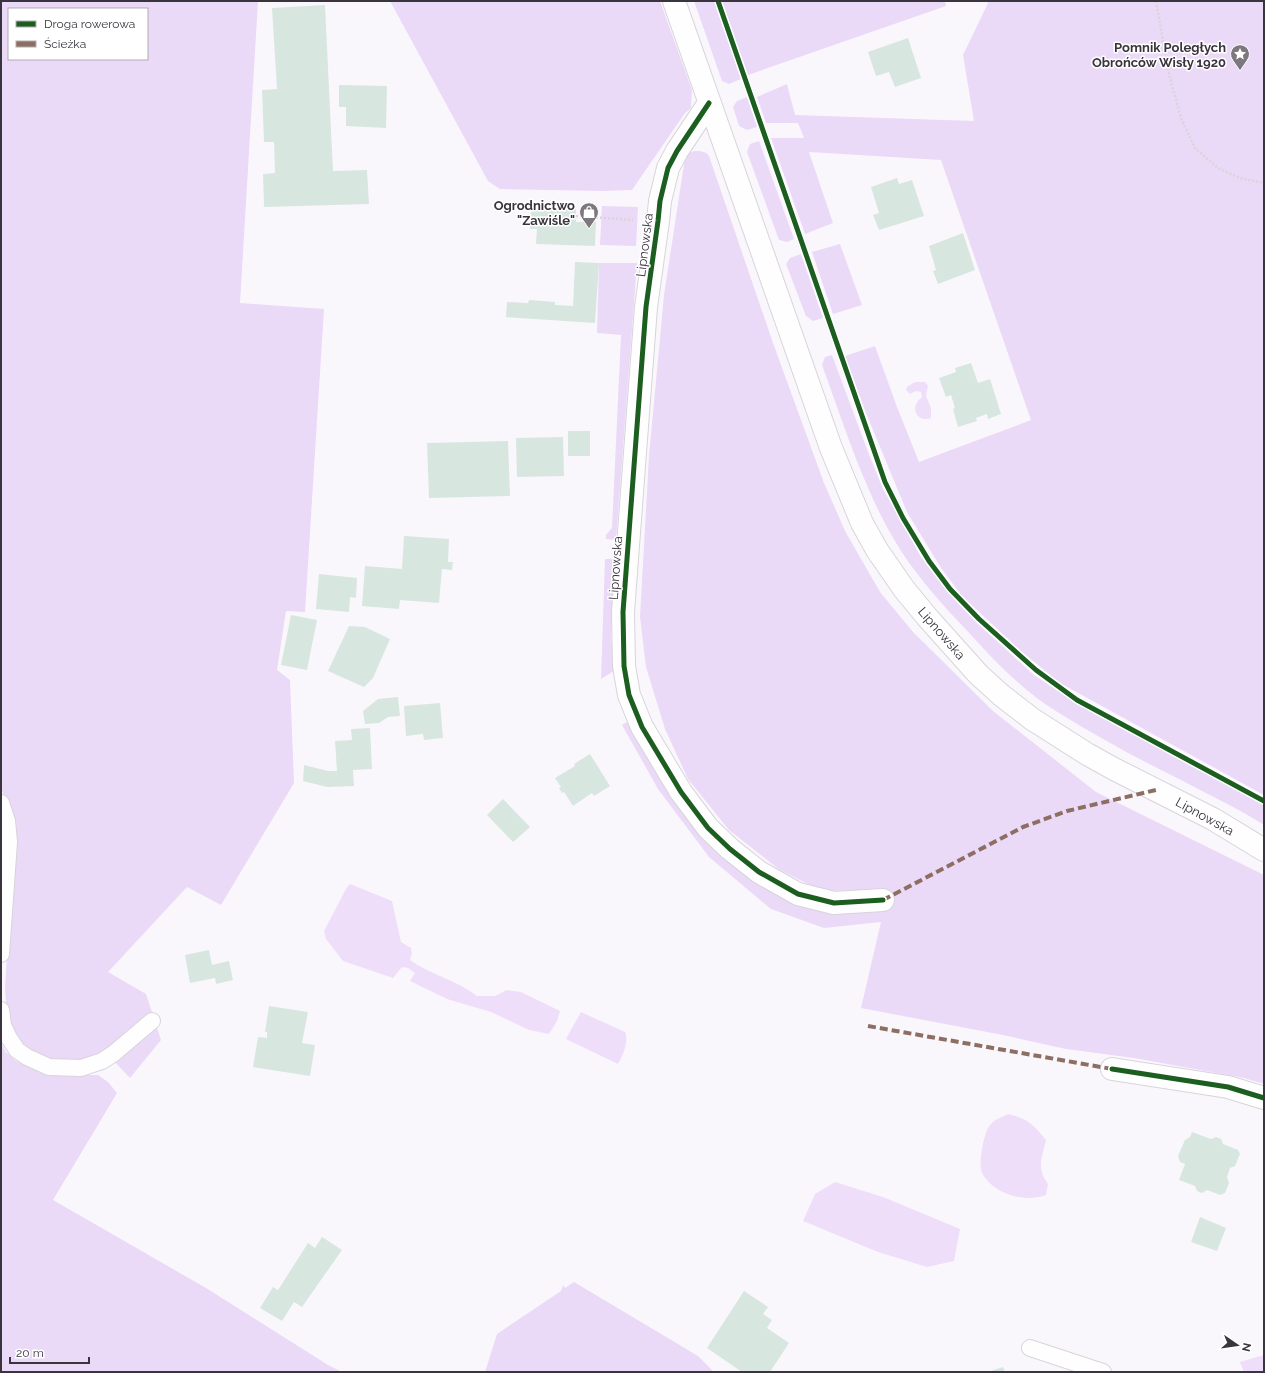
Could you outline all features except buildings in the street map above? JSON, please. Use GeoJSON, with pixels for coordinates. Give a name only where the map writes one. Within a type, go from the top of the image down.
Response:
{"type":"FeatureCollection","features":[{"type":"Feature","properties":{"kind":"street","name":"Lipnowska"},"geometry":{"type":"LineString","coordinates":[[674,1],[828,440],[845,484],[862,523],[877,550],[904,589],[978,674],[1001,695],[1032,719],[1087,754],[1213,819],[1264,850]]}},
{"type":"Feature","properties":{"kind":"street","name":"Lipnowska"},"geometry":{"type":"LineString","coordinates":[[709,103],[677,151],[668,168],[660,201],[646,307],[623,612],[624,666],[629,695],[642,727],[681,792],[708,828],[730,849],[759,872],[798,894],[834,903],[883,900]]}},
{"type":"Feature","properties":{"kind":"street"},"geometry":{"type":"LineString","coordinates":[[1112,1069],[1228,1087],[1264,1098]]}},
{"type":"Feature","properties":{"kind":"lane"},"geometry":{"type":"LineString","coordinates":[[1,803],[7,821],[9,842],[1,954]]}},
{"type":"Feature","properties":{"kind":"lane"},"geometry":{"type":"LineString","coordinates":[[1,1010],[3,1024],[9,1038],[17,1050],[27,1057],[49,1067],[81,1068],[102,1061],[113,1054],[152,1021]]}},
{"type":"Feature","properties":{"kind":"lane"},"geometry":{"type":"LineString","coordinates":[[1030,1348],[1103,1372]]}},
{"type":"Feature","properties":{"kind":"path"},"geometry":{"type":"LineString","coordinates":[[1156,1],[1169,74],[1181,118],[1195,148],[1218,168],[1240,178],[1263,182]]}},
{"type":"Feature","properties":{"kind":"path"},"geometry":{"type":"LineString","coordinates":[[576,216],[613,218]]}},
{"type":"Feature","properties":{"kind":"shaded area"},"geometry":{"type":"Polygon","coordinates":[[[1,1],[258,1],[240,303],[324,309],[305,612],[286,611],[277,670],[290,680],[294,783],[221,905],[187,887],[108,972],[146,994],[152,1012],[100,1055],[79,1061],[55,1061],[32,1054],[23,1048],[16,1040],[10,1028],[7,1014],[5,987],[14,838],[8,807],[1,788],[1,1]]]}},
{"type":"Feature","properties":{"kind":"shaded area"},"geometry":{"type":"Polygon","coordinates":[[[390,1],[660,1],[692,90],[691,108],[685,113],[632,190],[603,191],[500,189],[488,181],[390,1]]]}},
{"type":"Feature","properties":{"kind":"shaded area"},"geometry":{"type":"Polygon","coordinates":[[[694,1],[714,1],[741,79],[729,84],[722,81],[694,1]]]}},
{"type":"Feature","properties":{"kind":"shaded area"},"geometry":{"type":"Polygon","coordinates":[[[722,1],[945,1],[946,6],[748,75],[722,1]]]}},
{"type":"Feature","properties":{"kind":"shaded area"},"geometry":{"type":"Polygon","coordinates":[[[989,1],[1264,1],[1264,795],[1060,683],[1021,651],[962,596],[941,568],[907,512],[866,413],[845,356],[875,346],[919,462],[1031,420],[941,160],[809,152],[833,223],[805,234],[771,138],[804,138],[798,123],[766,123],[757,97],[787,84],[795,115],[974,121],[963,55],[989,1]]]}},
{"type":"Feature","properties":{"kind":"shaded area"},"geometry":{"type":"Polygon","coordinates":[[[747,97],[757,127],[747,130],[739,126],[733,107],[737,101],[747,97]]]}},
{"type":"Feature","properties":{"kind":"shaded area"},"geometry":{"type":"Polygon","coordinates":[[[759,141],[794,239],[787,242],[779,240],[747,152],[750,144],[759,141]]]}},
{"type":"Feature","properties":{"kind":"shaded area"},"geometry":{"type":"Polygon","coordinates":[[[694,151],[706,153],[709,156],[773,343],[824,483],[845,531],[880,592],[913,632],[993,711],[1096,792],[1264,875],[1264,1084],[1244,1078],[1134,1058],[1066,1049],[1003,1035],[861,1008],[881,922],[824,928],[771,909],[709,857],[658,789],[622,725],[627,722],[657,774],[684,810],[800,904],[868,890],[822,891],[780,870],[729,830],[688,779],[665,729],[646,667],[640,617],[649,456],[664,295],[685,158],[689,153],[694,151]]]}},
{"type":"Feature","properties":{"kind":"shaded area"},"geometry":{"type":"Polygon","coordinates":[[[602,206],[638,207],[636,246],[600,245],[602,206]]]}},
{"type":"Feature","properties":{"kind":"shaded area"},"geometry":{"type":"Polygon","coordinates":[[[840,244],[862,305],[833,314],[812,252],[840,244]]]}},
{"type":"Feature","properties":{"kind":"shaded area"},"geometry":{"type":"Polygon","coordinates":[[[801,254],[823,318],[813,321],[806,316],[786,264],[790,258],[801,254]]]}},
{"type":"Feature","properties":{"kind":"shaded area"},"geometry":{"type":"Polygon","coordinates":[[[599,263],[637,263],[616,540],[606,539],[606,535],[612,528],[621,335],[597,333],[599,263]]]}},
{"type":"Feature","properties":{"kind":"shaded area"},"geometry":{"type":"Polygon","coordinates":[[[832,355],[883,489],[921,557],[956,601],[976,622],[1034,675],[1075,702],[1264,805],[1264,825],[1232,806],[1118,748],[1047,705],[1035,697],[1002,668],[982,647],[925,584],[885,524],[862,475],[822,365],[825,357],[832,355]]]}},
{"type":"Feature","properties":{"kind":"shaded area"},"geometry":{"type":"Polygon","coordinates":[[[915,382],[925,382],[928,386],[926,396],[931,408],[931,418],[921,418],[916,413],[916,405],[922,397],[921,392],[916,391],[910,394],[906,390],[907,387],[915,382]]]}},
{"type":"Feature","properties":{"kind":"shaded area"},"geometry":{"type":"Polygon","coordinates":[[[605,559],[615,559],[611,635],[614,671],[601,679],[605,559]]]}},
{"type":"Feature","properties":{"kind":"shaded area"},"geometry":{"type":"Polygon","coordinates":[[[350,884],[392,901],[401,942],[411,948],[412,953],[410,960],[418,965],[469,990],[477,996],[495,996],[507,990],[521,992],[560,1011],[557,1021],[549,1034],[529,1030],[491,1012],[447,999],[410,981],[415,973],[408,968],[402,967],[393,978],[343,961],[326,939],[324,931],[350,884]]]}},
{"type":"Feature","properties":{"kind":"shaded area"},"geometry":{"type":"Polygon","coordinates":[[[581,1012],[625,1032],[626,1044],[618,1064],[566,1039],[581,1012]]]}},
{"type":"Feature","properties":{"kind":"shaded area"},"geometry":{"type":"Polygon","coordinates":[[[156,1025],[161,1040],[130,1078],[112,1059],[156,1025]]]}},
{"type":"Feature","properties":{"kind":"shaded area"},"geometry":{"type":"Polygon","coordinates":[[[1,1042],[5,1051],[16,1061],[36,1070],[57,1075],[98,1075],[108,1082],[117,1093],[53,1200],[206,1288],[328,1365],[342,1372],[1,1372],[1,1042]]]}},
{"type":"Feature","properties":{"kind":"shaded area"},"geometry":{"type":"Polygon","coordinates":[[[1008,1114],[1026,1120],[1038,1130],[1046,1140],[1041,1168],[1044,1178],[1048,1184],[1046,1195],[1028,1198],[1010,1195],[994,1186],[982,1173],[981,1156],[988,1129],[990,1125],[998,1119],[1008,1114]]]}},
{"type":"Feature","properties":{"kind":"shaded area"},"geometry":{"type":"Polygon","coordinates":[[[835,1182],[883,1197],[960,1229],[954,1261],[927,1267],[878,1252],[803,1221],[815,1194],[835,1182]]]}},
{"type":"Feature","properties":{"kind":"shaded area"},"geometry":{"type":"Polygon","coordinates":[[[574,1282],[698,1356],[714,1372],[485,1372],[497,1334],[561,1291],[563,1285],[565,1288],[574,1282]]]}},
{"type":"Feature","properties":{"kind":"shaded area"},"geometry":{"type":"Polygon","coordinates":[[[1264,1355],[1264,1372],[1244,1372],[1240,1362],[1264,1355]]]}},
{"type":"Feature","properties":{"kind":"marked path"},"geometry":{"type":"LineString","coordinates":[[883,900],[1023,827],[1067,811],[1156,790]]}},
{"type":"Feature","properties":{"kind":"marked path"},"geometry":{"type":"LineString","coordinates":[[868,1026],[1112,1069]]}},
{"type":"Feature","properties":{"kind":"cycle path"},"geometry":{"type":"LineString","coordinates":[[718,1],[885,482],[903,518],[929,561],[950,589],[979,619],[1036,670],[1077,700],[1264,801]]}},
{"type":"Feature","properties":{"kind":"cycle path"},"geometry":{"type":"LineString","coordinates":[[709,103],[677,151],[668,168],[660,201],[646,307],[623,612],[624,666],[629,695],[642,727],[681,792],[708,828],[730,849],[759,872],[798,894],[834,903],[883,900]]}},
{"type":"Feature","properties":{"kind":"cycle path"},"geometry":{"type":"LineString","coordinates":[[1112,1069],[1228,1087],[1264,1098]]}},
{"type":"Feature","properties":{"kind":"place","name":"Pomnik Poległych Obrońców Wisły 1920"},"geometry":{"type":"Point","coordinates":[1240,71]}},
{"type":"Feature","properties":{"kind":"place","name":"Ogrodnictwo \"Zawiśle\""},"geometry":{"type":"Point","coordinates":[589,229]}}]}
